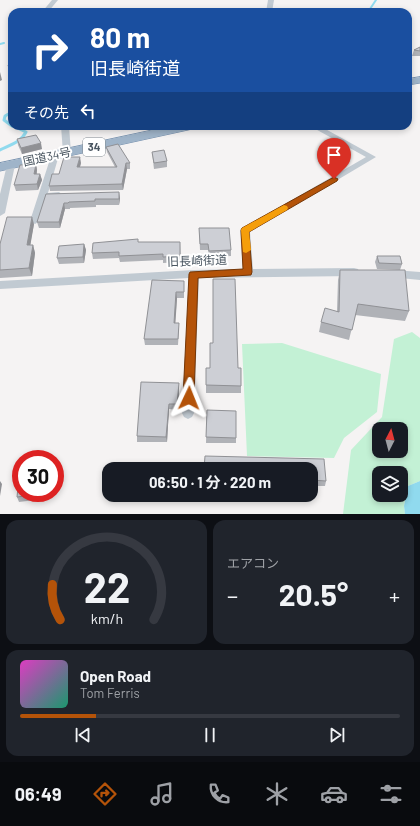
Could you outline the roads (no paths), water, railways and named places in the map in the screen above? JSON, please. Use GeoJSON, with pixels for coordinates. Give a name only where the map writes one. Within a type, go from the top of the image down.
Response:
{"type":"FeatureCollection","features":[{"type":"Feature","properties":{"kind":"highway","name":"国道34号"},"geometry":{"type":"LineString","coordinates":[[6,166],[170,130]]}},
{"type":"Feature","properties":{"kind":"street"},"geometry":{"type":"LineString","coordinates":[[48,8],[55,0]]}},
{"type":"Feature","properties":{"kind":"street"},"geometry":{"type":"LineString","coordinates":[[35,221],[43,196],[61,154],[64,130]]}},
{"type":"Feature","properties":{"kind":"street"},"geometry":{"type":"LineString","coordinates":[[248,272],[245,230],[372,157],[321,130]]}},
{"type":"Feature","properties":{"kind":"street"},"geometry":{"type":"LineString","coordinates":[[0,213],[6,166]]}},
{"type":"Feature","properties":{"kind":"street"},"geometry":{"type":"LineString","coordinates":[[43,196],[66,195]]}},
{"type":"Feature","properties":{"kind":"street","name":"旧長崎街道"},"geometry":{"type":"LineString","coordinates":[[0,285],[248,272],[368,273]]}},
{"type":"Feature","properties":{"kind":"street"},"geometry":{"type":"LineString","coordinates":[[188,413],[194,274]]}},
{"type":"Feature","properties":{"kind":"street"},"geometry":{"type":"LineString","coordinates":[[383,274],[420,276]]}},
{"type":"Feature","properties":{"kind":"water"},"geometry":{"type":"Polygon","coordinates":[[[420,481],[420,514],[405,514],[404,506],[405,502],[408,502],[408,486],[420,481]]]}},
{"type":"Feature","properties":{"kind":"waterway"},"geometry":{"type":"LineString","coordinates":[[371,8],[376,0]]}},
{"type":"Feature","properties":{"kind":"waterway"},"geometry":{"type":"LineString","coordinates":[[0,44],[4,43]]}},
{"type":"Feature","properties":{"kind":"waterway"},"geometry":{"type":"LineString","coordinates":[[8,114],[5,116],[4,120],[8,123]]}},
{"type":"Feature","properties":{"kind":"waterway"},"geometry":{"type":"LineString","coordinates":[[0,150],[18,141],[26,132],[22,130]]}}]}
